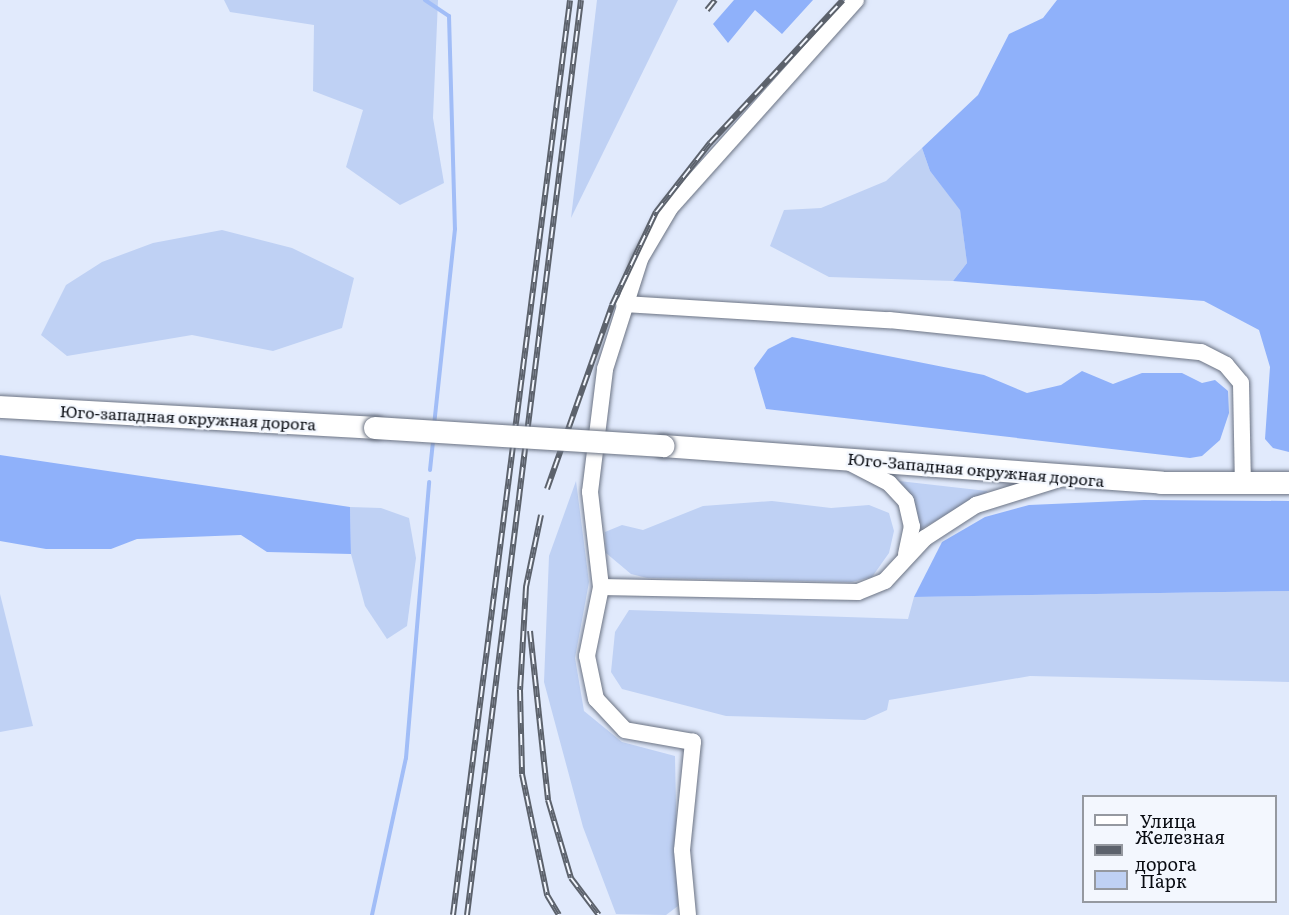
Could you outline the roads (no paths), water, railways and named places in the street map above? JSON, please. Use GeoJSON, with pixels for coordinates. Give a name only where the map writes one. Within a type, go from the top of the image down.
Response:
{"type":"FeatureCollection","features":[{"type":"Feature","properties":{"kind":"highway","name":"Юго-западная окружная дорога"},"geometry":{"type":"LineString","coordinates":[[0,406],[663,446]]}},
{"type":"Feature","properties":{"kind":"highway","name":"Юго-Западная окружная дорога"},"geometry":{"type":"LineString","coordinates":[[663,446],[1068,477],[1243,484],[1289,483]]}},
{"type":"Feature","properties":{"kind":"street"},"geometry":{"type":"LineString","coordinates":[[688,915],[682,850],[693,742],[625,730],[596,699],[587,657],[601,587],[590,492],[605,369],[624,304],[649,240],[670,208],[856,0]]}},
{"type":"Feature","properties":{"kind":"street"},"geometry":{"type":"LineString","coordinates":[[624,304],[889,320],[1201,352],[1226,364],[1241,383],[1243,484]]}},
{"type":"Feature","properties":{"kind":"street"},"geometry":{"type":"LineString","coordinates":[[841,459],[889,483],[906,501],[912,526],[906,556]]}},
{"type":"Feature","properties":{"kind":"street"},"geometry":{"type":"LineString","coordinates":[[601,587],[845,593],[878,585],[906,556],[941,526],[976,505],[1068,477]]}},
{"type":"Feature","properties":{"kind":"waterway"},"geometry":{"type":"LineString","coordinates":[[425,0],[449,16],[455,229],[434,425]]}},
{"type":"Feature","properties":{"kind":"waterway"},"geometry":{"type":"LineString","coordinates":[[430,470],[433,439]]}},
{"type":"Feature","properties":{"kind":"waterway"},"geometry":{"type":"LineString","coordinates":[[372,915],[406,758],[429,482]]}},
{"type":"Feature","properties":{"kind":"railway"},"geometry":{"type":"LineString","coordinates":[[453,915],[570,0]]}},
{"type":"Feature","properties":{"kind":"railway"},"geometry":{"type":"LineString","coordinates":[[467,915],[581,0]]}},
{"type":"Feature","properties":{"kind":"railway"},"geometry":{"type":"LineString","coordinates":[[707,10],[715,0]]}},
{"type":"Feature","properties":{"kind":"railway"},"geometry":{"type":"LineString","coordinates":[[547,489],[612,305],[656,212],[710,143],[843,0]]}},
{"type":"Feature","properties":{"kind":"railway"},"geometry":{"type":"LineString","coordinates":[[541,515],[526,587],[520,690],[522,774],[547,895],[559,915]]}},
{"type":"Feature","properties":{"kind":"railway"},"geometry":{"type":"LineString","coordinates":[[530,631],[548,800],[571,878],[599,915]]}}]}
